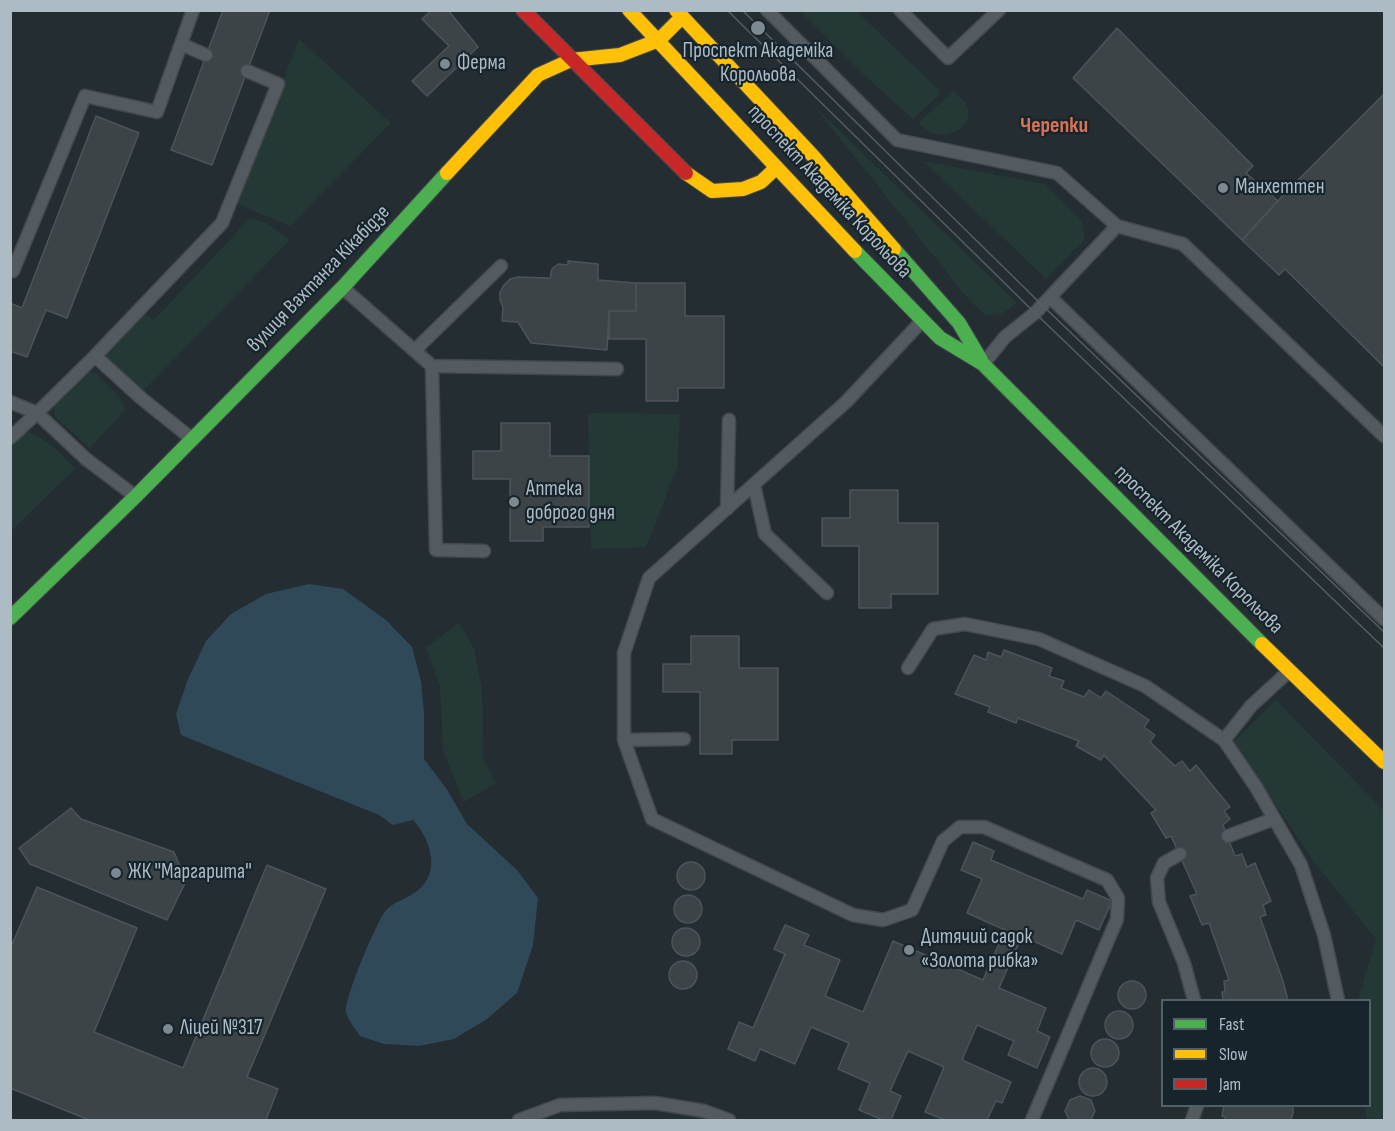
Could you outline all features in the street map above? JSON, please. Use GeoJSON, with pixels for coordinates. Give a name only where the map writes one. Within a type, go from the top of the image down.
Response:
{"type":"FeatureCollection","features":[{"type":"Feature","properties":{"kind":"main road"},"geometry":{"type":"LineString","coordinates":[[523,10],[691,178],[712,191],[743,189],[761,182],[776,168]]}},
{"type":"Feature","properties":{"kind":"main road","name":"проспект Академіка Корольова"},"geometry":{"type":"LineString","coordinates":[[629,10],[922,321],[940,338],[983,364],[1289,671],[1384,762]]}},
{"type":"Feature","properties":{"kind":"main road","name":"вулиця Вахтанга Кікабідзе"},"geometry":{"type":"LineString","coordinates":[[10,618],[193,440],[343,287],[538,75],[571,60],[620,55],[659,40],[682,13]]}},
{"type":"Feature","properties":{"kind":"main road","name":"проспект Академіка Корольова"},"geometry":{"type":"LineString","coordinates":[[682,13],[813,156],[959,322],[983,364]]}},
{"type":"Feature","properties":{"kind":"lane"},"geometry":{"type":"LineString","coordinates":[[10,270],[13,271],[85,96],[157,112],[193,10]]}},
{"type":"Feature","properties":{"kind":"lane"},"geometry":{"type":"LineString","coordinates":[[767,10],[897,140],[1057,173],[1117,226],[1183,244],[1384,436]]}},
{"type":"Feature","properties":{"kind":"lane"},"geometry":{"type":"LineString","coordinates":[[900,10],[948,58],[999,10]]}},
{"type":"Feature","properties":{"kind":"lane"},"geometry":{"type":"LineString","coordinates":[[181,44],[206,55]]}},
{"type":"Feature","properties":{"kind":"lane"},"geometry":{"type":"LineString","coordinates":[[10,438],[95,356],[222,223],[278,84],[248,71]]}},
{"type":"Feature","properties":{"kind":"lane"},"geometry":{"type":"LineString","coordinates":[[983,364],[1005,337],[1050,297],[1117,226]]}},
{"type":"Feature","properties":{"kind":"lane"},"geometry":{"type":"LineString","coordinates":[[415,350],[501,266]]}},
{"type":"Feature","properties":{"kind":"lane"},"geometry":{"type":"LineString","coordinates":[[343,287],[432,366],[617,369]]}},
{"type":"Feature","properties":{"kind":"lane"},"geometry":{"type":"LineString","coordinates":[[1050,297],[1384,619]]}},
{"type":"Feature","properties":{"kind":"lane"},"geometry":{"type":"LineString","coordinates":[[922,321],[846,402],[649,578],[624,653],[624,740],[651,819],[853,915],[883,920],[912,910],[944,841],[960,827],[984,827],[1107,880],[1118,898],[1116,919],[1032,1120]]}},
{"type":"Feature","properties":{"kind":"lane"},"geometry":{"type":"LineString","coordinates":[[95,356],[141,399],[193,440]]}},
{"type":"Feature","properties":{"kind":"lane"},"geometry":{"type":"LineString","coordinates":[[432,366],[436,549],[484,551]]}},
{"type":"Feature","properties":{"kind":"lane"},"geometry":{"type":"LineString","coordinates":[[10,402],[37,413],[86,459],[136,496]]}},
{"type":"Feature","properties":{"kind":"lane"},"geometry":{"type":"LineString","coordinates":[[727,509],[729,420]]}},
{"type":"Feature","properties":{"kind":"lane"},"geometry":{"type":"LineString","coordinates":[[754,484],[765,534],[827,592]]}},
{"type":"Feature","properties":{"kind":"lane"},"geometry":{"type":"LineString","coordinates":[[908,668],[933,629],[965,624],[1039,639],[1144,686],[1224,740],[1256,787],[1301,866],[1324,935],[1338,999]]}},
{"type":"Feature","properties":{"kind":"lane"},"geometry":{"type":"LineString","coordinates":[[1224,740],[1251,706],[1289,671]]}},
{"type":"Feature","properties":{"kind":"lane"},"geometry":{"type":"LineString","coordinates":[[624,740],[684,739]]}},
{"type":"Feature","properties":{"kind":"lane"},"geometry":{"type":"LineString","coordinates":[[1228,836],[1274,819]]}},
{"type":"Feature","properties":{"kind":"lane"},"geometry":{"type":"LineString","coordinates":[[1180,855],[1164,863],[1157,878],[1159,902],[1184,963],[1194,999]]}},
{"type":"Feature","properties":{"kind":"lane"},"geometry":{"type":"LineString","coordinates":[[519,1120],[560,1105],[655,1103],[704,1111],[729,1120]]}},
{"type":"Feature","properties":{"kind":"green space"},"geometry":{"type":"Polygon","coordinates":[[[800,11],[856,11],[938,89],[940,94],[913,119],[864,75],[800,11]]]}},
{"type":"Feature","properties":{"kind":"green space"},"geometry":{"type":"Polygon","coordinates":[[[299,39],[391,123],[290,226],[235,203],[299,39]]]}},
{"type":"Feature","properties":{"kind":"green space"},"geometry":{"type":"Polygon","coordinates":[[[954,91],[967,106],[969,114],[963,126],[944,135],[928,131],[918,123],[954,91]]]}},
{"type":"Feature","properties":{"kind":"green space"},"geometry":{"type":"Polygon","coordinates":[[[814,106],[1017,303],[1003,313],[986,316],[969,300],[814,106]]]}},
{"type":"Feature","properties":{"kind":"green space"},"geometry":{"type":"Polygon","coordinates":[[[923,161],[1045,184],[1083,223],[1084,240],[1046,279],[923,161]]]}},
{"type":"Feature","properties":{"kind":"green space"},"geometry":{"type":"Polygon","coordinates":[[[250,218],[266,223],[290,240],[142,392],[104,356],[142,311],[154,320],[250,218]]]}},
{"type":"Feature","properties":{"kind":"green space"},"geometry":{"type":"Polygon","coordinates":[[[86,373],[96,373],[120,397],[125,410],[90,448],[55,417],[54,404],[86,373]]]}},
{"type":"Feature","properties":{"kind":"green space"},"geometry":{"type":"Polygon","coordinates":[[[588,413],[680,414],[677,468],[646,547],[591,549],[588,413]]]}},
{"type":"Feature","properties":{"kind":"green space"},"geometry":{"type":"Polygon","coordinates":[[[19,429],[43,440],[75,469],[11,531],[11,438],[19,429]]]}},
{"type":"Feature","properties":{"kind":"green space"},"geometry":{"type":"Polygon","coordinates":[[[459,623],[473,646],[482,689],[483,758],[496,783],[464,802],[443,749],[440,686],[426,648],[459,623]]]}},
{"type":"Feature","properties":{"kind":"green space"},"geometry":{"type":"Polygon","coordinates":[[[1276,700],[1384,811],[1384,1120],[1367,1120],[1365,1107],[1371,1107],[1371,999],[1358,999],[1376,939],[1311,858],[1234,741],[1276,700]]]}},
{"type":"Feature","properties":{"kind":"water"},"geometry":{"type":"Polygon","coordinates":[[[309,584],[343,589],[386,620],[412,647],[421,681],[424,712],[424,759],[446,788],[467,824],[517,870],[538,898],[533,945],[517,993],[487,1019],[454,1039],[419,1046],[384,1044],[360,1036],[346,1012],[355,978],[384,913],[393,904],[421,888],[431,870],[429,849],[413,820],[393,825],[379,815],[181,735],[176,714],[188,679],[206,641],[231,614],[266,594],[309,584]]]}},
{"type":"Feature","properties":{"kind":"building"},"geometry":{"type":"Polygon","coordinates":[[[223,10],[270,10],[212,165],[171,150],[223,10]]]}},
{"type":"Feature","properties":{"kind":"building","name":"Ферма"},"geometry":{"type":"Polygon","coordinates":[[[432,10],[448,10],[478,47],[427,96],[412,81],[449,46],[422,19],[432,10]]]}},
{"type":"Feature","properties":{"kind":"building"},"geometry":{"type":"Polygon","coordinates":[[[1117,28],[1253,166],[1246,173],[1278,201],[1242,240],[1073,78],[1117,28]]]}},
{"type":"Feature","properties":{"kind":"building"},"geometry":{"type":"Polygon","coordinates":[[[1384,94],[1384,367],[1285,269],[1279,275],[1242,240],[1286,192],[1384,94]]]}},
{"type":"Feature","properties":{"kind":"building"},"geometry":{"type":"Polygon","coordinates":[[[96,116],[139,133],[67,318],[46,310],[27,357],[10,351],[10,303],[22,308],[96,116]]]}},
{"type":"Feature","properties":{"kind":"building"},"geometry":{"type":"Polygon","coordinates":[[[568,261],[598,264],[598,280],[636,283],[636,311],[609,311],[607,350],[531,343],[518,322],[502,321],[503,307],[500,292],[510,279],[550,278],[552,269],[558,264],[568,265],[568,261]]]}},
{"type":"Feature","properties":{"kind":"building"},"geometry":{"type":"Polygon","coordinates":[[[636,283],[685,283],[685,316],[724,316],[724,388],[678,388],[678,401],[646,401],[646,339],[609,339],[609,311],[636,311],[636,283]]]}},
{"type":"Feature","properties":{"kind":"building"},"geometry":{"type":"Polygon","coordinates":[[[501,423],[550,423],[550,456],[589,456],[589,527],[543,527],[543,541],[510,541],[510,479],[473,479],[473,451],[501,451],[501,423]]]}},
{"type":"Feature","properties":{"kind":"building"},"geometry":{"type":"Polygon","coordinates":[[[850,490],[898,490],[898,523],[938,523],[938,594],[891,594],[891,608],[859,608],[859,546],[822,546],[822,518],[850,518],[850,490]]]}},
{"type":"Feature","properties":{"kind":"building"},"geometry":{"type":"Polygon","coordinates":[[[691,636],[739,636],[739,668],[778,668],[778,740],[732,740],[732,754],[700,754],[700,692],[663,692],[663,664],[691,664],[691,636]]]}},
{"type":"Feature","properties":{"kind":"building"},"geometry":{"type":"Polygon","coordinates":[[[1004,650],[1052,668],[1049,676],[1064,681],[1061,688],[1084,697],[1089,690],[1101,698],[1106,691],[1149,720],[1144,727],[1155,735],[1150,742],[1175,766],[1182,761],[1190,771],[1196,765],[1230,807],[1224,811],[1230,819],[1223,825],[1235,856],[1242,854],[1247,867],[1255,863],[1271,901],[1263,905],[1266,915],[1260,917],[1288,999],[1223,999],[1224,981],[1229,980],[1209,923],[1202,925],[1190,896],[1197,894],[1171,836],[1166,838],[1151,813],[1156,810],[1104,755],[1101,760],[1076,746],[1079,741],[1018,718],[1016,723],[988,712],[990,707],[955,694],[974,655],[986,660],[988,652],[1001,657],[1004,650]]]}},
{"type":"Feature","properties":{"kind":"building","name":"ЖК ''Маргарита''"},"geometry":{"type":"Polygon","coordinates":[[[71,808],[81,819],[174,852],[186,881],[167,920],[30,864],[19,848],[71,808]]]}},
{"type":"Feature","properties":{"kind":"building"},"geometry":{"type":"Polygon","coordinates":[[[973,842],[994,851],[991,860],[1083,899],[1087,890],[1112,901],[1099,930],[1076,920],[1062,954],[1022,936],[999,988],[1046,1008],[1037,1031],[1050,1037],[1037,1068],[1008,1055],[1014,1041],[977,1025],[962,1060],[1011,1082],[1002,1103],[996,1101],[987,1120],[945,1120],[925,1112],[944,1067],[908,1051],[890,1091],[901,1096],[891,1120],[883,1120],[859,1110],[870,1083],[838,1069],[849,1043],[811,1027],[795,1064],[760,1049],[755,1061],[728,1049],[739,1022],[753,1028],[785,954],[774,949],[785,925],[809,935],[804,945],[840,960],[825,996],[863,1012],[893,941],[983,980],[1005,930],[967,913],[982,879],[961,870],[973,842]]]}},
{"type":"Feature","properties":{"kind":"building"},"geometry":{"type":"Polygon","coordinates":[[[691,862],[701,866],[705,876],[701,886],[691,890],[681,886],[677,876],[681,866],[691,862]]]}},
{"type":"Feature","properties":{"kind":"building"},"geometry":{"type":"Polygon","coordinates":[[[267,865],[326,889],[247,1077],[278,1089],[266,1120],[89,1120],[10,1088],[10,949],[37,887],[137,928],[94,1032],[183,1068],[267,865]]]}},
{"type":"Feature","properties":{"kind":"building"},"geometry":{"type":"Polygon","coordinates":[[[688,895],[698,899],[702,909],[698,919],[688,923],[678,919],[674,909],[678,899],[688,895]]]}},
{"type":"Feature","properties":{"kind":"building"},"geometry":{"type":"Polygon","coordinates":[[[686,928],[696,932],[700,942],[696,952],[686,956],[676,952],[672,942],[676,932],[686,928]]]}},
{"type":"Feature","properties":{"kind":"building"},"geometry":{"type":"Polygon","coordinates":[[[683,961],[693,965],[697,975],[693,985],[683,989],[673,985],[669,975],[673,965],[683,961]]]}},
{"type":"Feature","properties":{"kind":"building"},"geometry":{"type":"Polygon","coordinates":[[[1132,981],[1142,985],[1146,995],[1142,1005],[1132,1009],[1122,1005],[1118,995],[1122,985],[1132,981]]]}},
{"type":"Feature","properties":{"kind":"building"},"geometry":{"type":"Polygon","coordinates":[[[1119,1011],[1129,1015],[1133,1025],[1129,1035],[1119,1039],[1109,1035],[1105,1025],[1109,1015],[1119,1011]]]}},
{"type":"Feature","properties":{"kind":"building"},"geometry":{"type":"Polygon","coordinates":[[[1105,1039],[1115,1043],[1119,1053],[1115,1063],[1105,1067],[1095,1063],[1091,1053],[1095,1043],[1105,1039]]]}},
{"type":"Feature","properties":{"kind":"building"},"geometry":{"type":"Polygon","coordinates":[[[1093,1068],[1103,1072],[1107,1082],[1103,1092],[1093,1096],[1083,1092],[1079,1082],[1083,1072],[1093,1068]]]}},
{"type":"Feature","properties":{"kind":"building"},"geometry":{"type":"Polygon","coordinates":[[[1080,1096],[1091,1100],[1095,1111],[1091,1120],[1069,1120],[1065,1111],[1070,1100],[1080,1096]]]}},
{"type":"Feature","properties":{"kind":"building"},"geometry":{"type":"Polygon","coordinates":[[[1224,1107],[1293,1107],[1291,1120],[1225,1120],[1222,1116],[1224,1107]]]}},
{"type":"Feature","properties":{"kind":"tram line"},"geometry":{"type":"LineString","coordinates":[[727,10],[1035,313],[1384,648]]}},
{"type":"Feature","properties":{"kind":"tram line"},"geometry":{"type":"LineString","coordinates":[[742,10],[1042,305],[1384,632]]}},
{"type":"Feature","properties":{"kind":"traffic: fast"},"geometry":{"type":"LineString","coordinates":[[10,618],[136,496],[343,287],[447,173]]}},
{"type":"Feature","properties":{"kind":"traffic: fast"},"geometry":{"type":"LineString","coordinates":[[894,249],[959,323],[981,360]]}},
{"type":"Feature","properties":{"kind":"traffic: fast"},"geometry":{"type":"LineString","coordinates":[[855,251],[940,338],[983,364],[1262,644]]}},
{"type":"Feature","properties":{"kind":"traffic: slow"},"geometry":{"type":"LineString","coordinates":[[629,10],[855,251]]}},
{"type":"Feature","properties":{"kind":"traffic: slow"},"geometry":{"type":"LineString","coordinates":[[676,10],[813,156],[894,249]]}},
{"type":"Feature","properties":{"kind":"traffic: slow"},"geometry":{"type":"LineString","coordinates":[[447,173],[538,75],[571,60],[620,55],[659,40],[682,17]]}},
{"type":"Feature","properties":{"kind":"traffic: slow"},"geometry":{"type":"LineString","coordinates":[[686,173],[712,191],[743,189],[761,182],[776,168]]}},
{"type":"Feature","properties":{"kind":"traffic: slow"},"geometry":{"type":"LineString","coordinates":[[1262,644],[1384,762]]}},
{"type":"Feature","properties":{"kind":"traffic: jam"},"geometry":{"type":"LineString","coordinates":[[523,10],[686,173]]}},
{"type":"Feature","properties":{"kind":"place","name":"Проспект Академіка Корольова"},"geometry":{"type":"Point","coordinates":[758,28]}},
{"type":"Feature","properties":{"kind":"place","name":"Ферма"},"geometry":{"type":"Point","coordinates":[445,64]}},
{"type":"Feature","properties":{"kind":"place","name":"Манхеттен"},"geometry":{"type":"Point","coordinates":[1223,188]}},
{"type":"Feature","properties":{"kind":"place","name":"Аптека доброго дня"},"geometry":{"type":"Point","coordinates":[514,502]}},
{"type":"Feature","properties":{"kind":"place","name":"ЖК ''Маргарита''"},"geometry":{"type":"Point","coordinates":[116,873]}},
{"type":"Feature","properties":{"kind":"place","name":"Дитячий садок «Золота рибка»"},"geometry":{"type":"Point","coordinates":[909,950]}},
{"type":"Feature","properties":{"kind":"place","name":"Ліцей №317"},"geometry":{"type":"Point","coordinates":[168,1029]}},
{"type":"Feature","properties":{"kind":"district","name":"Черепки"},"geometry":{"type":"Point","coordinates":[1054,126]}}]}
